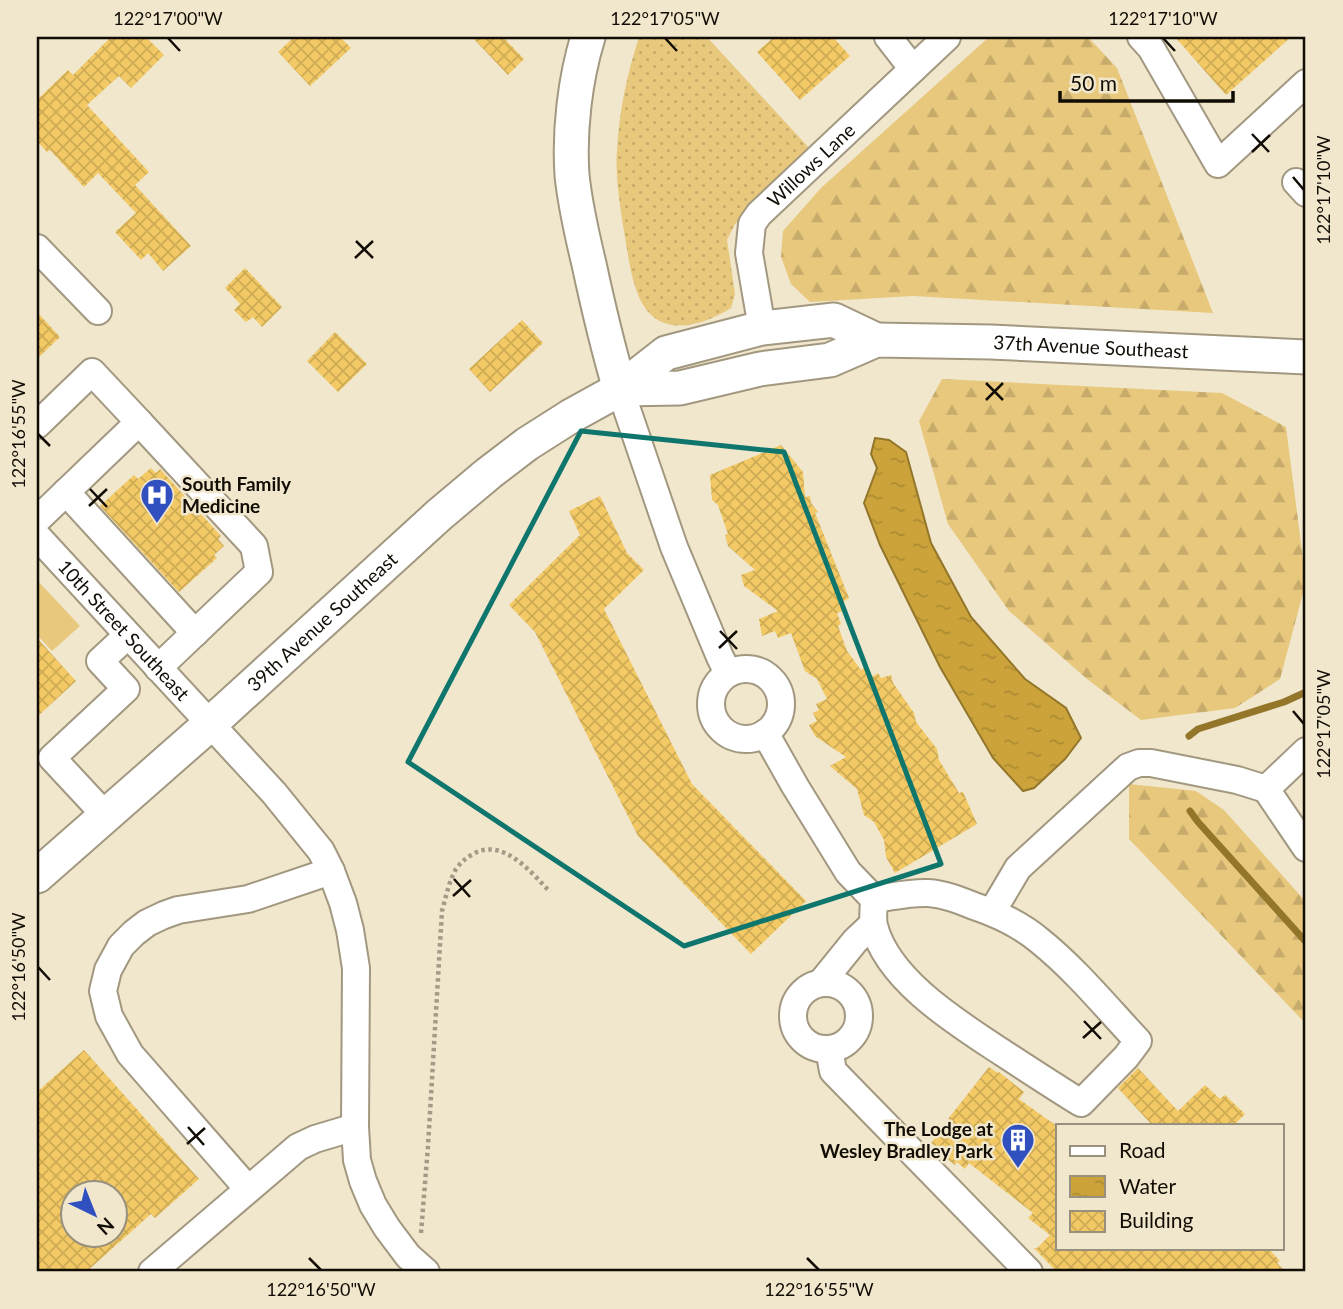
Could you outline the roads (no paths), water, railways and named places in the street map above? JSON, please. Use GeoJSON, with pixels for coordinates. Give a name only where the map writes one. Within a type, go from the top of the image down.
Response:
{"type":"FeatureCollection","features":[{"type":"Feature","properties":{"kind":"main road"},"geometry":{"type":"LineString","coordinates":[[588,37],[582,58],[573,119],[572,174],[579,223],[620,389]]}},
{"type":"Feature","properties":{"kind":"main road","name":"37th Avenue Southeast"},"geometry":{"type":"LineString","coordinates":[[762,328],[834,320],[876,340],[991,342],[1306,357]]}},
{"type":"Feature","properties":{"kind":"main road","name":"39th Avenue Southeast"},"geometry":{"type":"LineString","coordinates":[[37,876],[210,724],[429,524],[527,444],[620,389],[666,353],[762,328]]}},
{"type":"Feature","properties":{"kind":"main road","name":"37th Avenue Southeast"},"geometry":{"type":"LineString","coordinates":[[760,369],[830,360],[876,340]]}},
{"type":"Feature","properties":{"kind":"main road","name":"39th Avenue Southeast"},"geometry":{"type":"LineString","coordinates":[[620,389],[680,388],[760,369]]}},
{"type":"Feature","properties":{"kind":"street"},"geometry":{"type":"LineString","coordinates":[[888,37],[913,69]]}},
{"type":"Feature","properties":{"kind":"street","name":"Willows Lane"},"geometry":{"type":"LineString","coordinates":[[762,328],[749,253],[752,224],[759,214],[947,37]]}},
{"type":"Feature","properties":{"kind":"street"},"geometry":{"type":"LineString","coordinates":[[1141,37],[1151,48],[1218,164],[1306,83]]}},
{"type":"Feature","properties":{"kind":"street"},"geometry":{"type":"LineString","coordinates":[[37,248],[98,311]]}},
{"type":"Feature","properties":{"kind":"street"},"geometry":{"type":"LineString","coordinates":[[37,425],[92,372],[254,546],[259,572],[158,668]]}},
{"type":"Feature","properties":{"kind":"street"},"geometry":{"type":"LineString","coordinates":[[620,389],[674,547],[728,673]]}},
{"type":"Feature","properties":{"kind":"street"},"geometry":{"type":"LineString","coordinates":[[37,520],[139,422]]}},
{"type":"Feature","properties":{"kind":"street"},"geometry":{"type":"LineString","coordinates":[[66,492],[195,633]]}},
{"type":"Feature","properties":{"kind":"street","name":"10th Street Southeast"},"geometry":{"type":"LineString","coordinates":[[37,537],[274,793],[321,851],[343,903],[356,968],[357,1160],[373,1205],[408,1256],[422,1269]]}},
{"type":"Feature","properties":{"kind":"street"},"geometry":{"type":"LineString","coordinates":[[106,816],[52,758],[126,689],[100,661],[128,635]]}},
{"type":"Feature","properties":{"kind":"street"},"geometry":{"type":"LineString","coordinates":[[752,668],[773,680],[782,702],[774,725],[765,733],[744,739],[723,731],[716,722],[712,712],[713,690],[728,673],[752,668]]}},
{"type":"Feature","properties":{"kind":"street"},"geometry":{"type":"LineString","coordinates":[[765,733],[874,912],[881,944],[892,962],[922,996],[986,1042],[1081,1103],[1138,1041],[1072,972],[1021,927],[992,912],[954,898],[928,893],[901,895],[874,912],[821,984]]}},
{"type":"Feature","properties":{"kind":"street"},"geometry":{"type":"LineString","coordinates":[[1266,789],[1306,751]]}},
{"type":"Feature","properties":{"kind":"street"},"geometry":{"type":"LineString","coordinates":[[992,912],[1018,868],[1128,767],[1139,763],[1152,763],[1237,780],[1266,789],[1306,848]]}},
{"type":"Feature","properties":{"kind":"street"},"geometry":{"type":"LineString","coordinates":[[248,1189],[130,1054],[109,1016],[103,991],[108,970],[121,946],[134,933],[164,915],[178,910],[248,899],[331,871]]}},
{"type":"Feature","properties":{"kind":"street"},"geometry":{"type":"LineString","coordinates":[[821,984],[842,987],[850,993],[859,1012],[855,1033],[839,1047],[818,1049],[808,1045],[794,1028],[792,1017],[799,997],[805,990],[821,984]]}},
{"type":"Feature","properties":{"kind":"street"},"geometry":{"type":"LineString","coordinates":[[829,1049],[833,1071],[1029,1272]]}},
{"type":"Feature","properties":{"kind":"street"},"geometry":{"type":"LineString","coordinates":[[152,1272],[298,1147],[355,1127]]}},
{"type":"Feature","properties":{"kind":"water"},"geometry":{"type":"Polygon","coordinates":[[[875,438],[889,440],[906,452],[931,543],[971,617],[1025,679],[1066,708],[1081,738],[1065,759],[1034,788],[1023,791],[993,758],[940,667],[880,545],[864,503],[877,468],[871,454],[875,438]]]}},
{"type":"Feature","properties":{"kind":"waterway"},"geometry":{"type":"LineString","coordinates":[[1189,736],[1198,729],[1284,702],[1306,692]]}},
{"type":"Feature","properties":{"kind":"waterway"},"geometry":{"type":"LineString","coordinates":[[1190,811],[1306,942]]}},
{"type":"Feature","properties":{"kind":"place","name":"South Family Medicine"},"geometry":{"type":"Point","coordinates":[157,525]}},
{"type":"Feature","properties":{"kind":"place","name":"The Lodge at Wesley Bradley Park"},"geometry":{"type":"Point","coordinates":[1018,1170]}}]}
